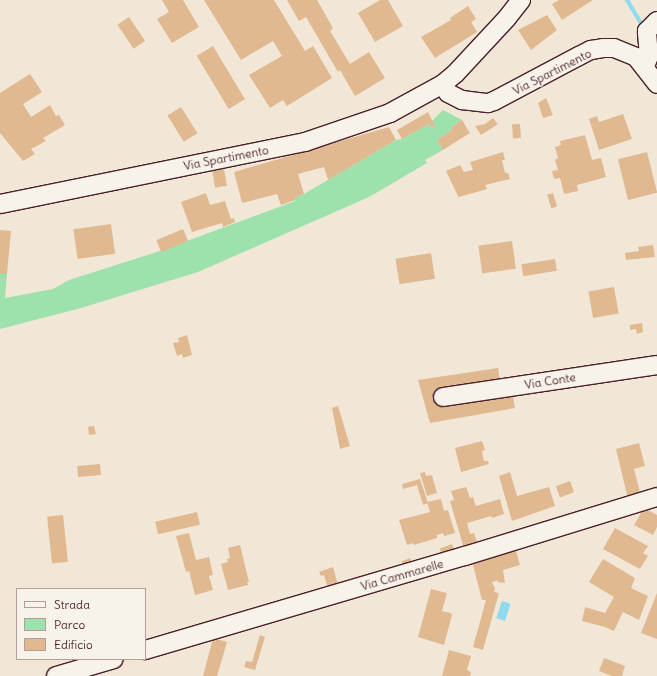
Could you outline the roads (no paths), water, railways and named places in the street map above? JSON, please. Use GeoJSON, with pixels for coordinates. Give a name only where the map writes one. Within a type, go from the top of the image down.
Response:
{"type":"FeatureCollection","features":[{"type":"Feature","properties":{"kind":"street","name":"Via Spartimento"},"geometry":{"type":"LineString","coordinates":[[0,204],[305,142],[390,113],[449,79],[507,18],[521,0]]}},
{"type":"Feature","properties":{"kind":"street"},"geometry":{"type":"LineString","coordinates":[[657,21],[647,31],[651,68],[657,84]]}},
{"type":"Feature","properties":{"kind":"street","name":"Via Spartimento"},"geometry":{"type":"LineString","coordinates":[[449,79],[479,102],[494,101],[591,50],[614,48],[636,58],[651,68]]}},
{"type":"Feature","properties":{"kind":"street","name":"Via Conte"},"geometry":{"type":"LineString","coordinates":[[443,397],[657,365]]}},
{"type":"Feature","properties":{"kind":"street","name":"Via Cammarelle"},"geometry":{"type":"LineString","coordinates":[[146,650],[465,556],[657,496]]}},
{"type":"Feature","properties":{"kind":"street"},"geometry":{"type":"LineString","coordinates":[[56,676],[111,660]]}},
{"type":"Feature","properties":{"kind":"water"},"geometry":{"type":"Polygon","coordinates":[[[502,601],[511,604],[505,621],[496,618],[502,601]]]}},
{"type":"Feature","properties":{"kind":"waterway"},"geometry":{"type":"LineString","coordinates":[[627,0],[641,23]]}}]}
